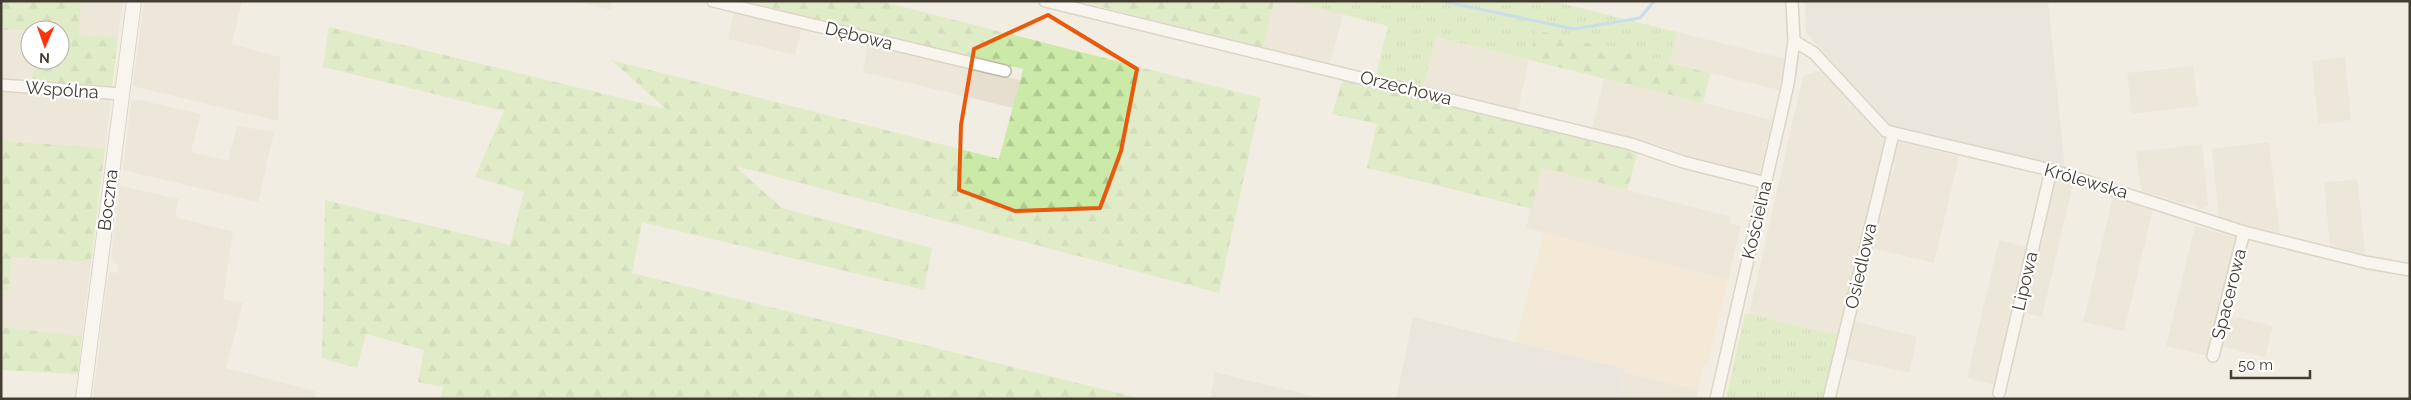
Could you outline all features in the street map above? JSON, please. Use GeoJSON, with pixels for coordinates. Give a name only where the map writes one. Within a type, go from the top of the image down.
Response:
{"type":"FeatureCollection","features":[{"type":"Feature","properties":{"kind":"street","name":"Boczna"},"geometry":{"type":"LineString","coordinates":[[83,399],[134,1]]}},
{"type":"Feature","properties":{"kind":"street","name":"Dębowa"},"geometry":{"type":"LineString","coordinates":[[714,1],[1005,71]]}},
{"type":"Feature","properties":{"kind":"street","name":"Orzechowa"},"geometry":{"type":"LineString","coordinates":[[1045,1],[1613,140],[1683,162],[1766,183]]}},
{"type":"Feature","properties":{"kind":"street","name":"Kościelna"},"geometry":{"type":"LineString","coordinates":[[1716,399],[1788,84],[1794,41],[1792,1]]}},
{"type":"Feature","properties":{"kind":"street","name":"Królewska"},"geometry":{"type":"LineString","coordinates":[[1794,41],[1814,53],[1886,131],[1893,134],[2051,170],[2244,232],[2365,262],[2410,270]]}},
{"type":"Feature","properties":{"kind":"street","name":"Wspólna"},"geometry":{"type":"LineString","coordinates":[[1,85],[122,94]]}},
{"type":"Feature","properties":{"kind":"street","name":"Osiedlowa"},"geometry":{"type":"LineString","coordinates":[[1829,399],[1893,134]]}},
{"type":"Feature","properties":{"kind":"street","name":"Lipowa"},"geometry":{"type":"LineString","coordinates":[[1999,393],[2051,170]]}},
{"type":"Feature","properties":{"kind":"street","name":"Spacerowa"},"geometry":{"type":"LineString","coordinates":[[2213,356],[2244,232]]}},
{"type":"Feature","properties":{"kind":"highlighted area"},"geometry":{"type":"Polygon","coordinates":[[[1048,15],[1137,69],[1121,151],[1100,208],[1015,211],[959,190],[961,125],[974,49],[1048,15]]]}},
{"type":"Feature","properties":{"kind":"shaded area"},"geometry":{"type":"Polygon","coordinates":[[[81,1],[123,1],[118,37],[79,35],[81,1]]]}},
{"type":"Feature","properties":{"kind":"shaded area"},"geometry":{"type":"Polygon","coordinates":[[[144,1],[242,1],[232,44],[280,57],[278,121],[133,86],[144,1]]]}},
{"type":"Feature","properties":{"kind":"shaded area"},"geometry":{"type":"Polygon","coordinates":[[[574,1],[612,1],[611,10],[574,1]]]}},
{"type":"Feature","properties":{"kind":"shaded area"},"geometry":{"type":"Polygon","coordinates":[[[1274,1],[1289,1],[1343,14],[1330,64],[1263,48],[1274,1]]]}},
{"type":"Feature","properties":{"kind":"shaded area"},"geometry":{"type":"Polygon","coordinates":[[[1805,1],[2048,1],[2065,169],[1892,128],[1806,33],[1805,1]]]}},
{"type":"Feature","properties":{"kind":"shaded area"},"geometry":{"type":"Polygon","coordinates":[[[734,11],[802,28],[795,55],[728,39],[734,11]]]}},
{"type":"Feature","properties":{"kind":"shaded area"},"geometry":{"type":"Polygon","coordinates":[[[1,30],[20,31],[20,70],[33,70],[32,81],[1,79],[1,30]]]}},
{"type":"Feature","properties":{"kind":"shaded area"},"geometry":{"type":"Polygon","coordinates":[[[1677,32],[1786,59],[1779,90],[1670,63],[1677,32]]]}},
{"type":"Feature","properties":{"kind":"shaded area"},"geometry":{"type":"Polygon","coordinates":[[[1436,37],[1529,60],[1518,110],[1423,88],[1436,37]]]}},
{"type":"Feature","properties":{"kind":"shaded area"},"geometry":{"type":"Polygon","coordinates":[[[868,44],[1020,80],[1013,108],[863,72],[868,44]]]}},
{"type":"Feature","properties":{"kind":"shaded area"},"geometry":{"type":"Polygon","coordinates":[[[2345,57],[2351,120],[2318,124],[2312,61],[2345,57]]]}},
{"type":"Feature","properties":{"kind":"shaded area"},"geometry":{"type":"Polygon","coordinates":[[[2193,66],[2198,106],[2132,114],[2127,73],[2193,66]]]}},
{"type":"Feature","properties":{"kind":"shaded area"},"geometry":{"type":"Polygon","coordinates":[[[1822,70],[1887,139],[1840,336],[1749,314],[1803,76],[1822,70]]]}},
{"type":"Feature","properties":{"kind":"shaded area"},"geometry":{"type":"Polygon","coordinates":[[[1604,78],[1772,120],[1759,176],[1669,155],[1669,148],[1592,129],[1604,78]]]}},
{"type":"Feature","properties":{"kind":"shaded area"},"geometry":{"type":"Polygon","coordinates":[[[1,90],[111,96],[105,148],[1,141],[1,90]]]}},
{"type":"Feature","properties":{"kind":"shaded area"},"geometry":{"type":"Polygon","coordinates":[[[140,100],[201,114],[191,152],[228,161],[237,126],[274,132],[258,202],[123,170],[131,101],[140,100]]]}},
{"type":"Feature","properties":{"kind":"shaded area"},"geometry":{"type":"Polygon","coordinates":[[[1897,141],[1959,157],[1934,263],[1872,248],[1878,219],[1882,217],[1884,209],[1881,205],[1889,175],[1893,173],[1895,164],[1892,161],[1897,141]]]}},
{"type":"Feature","properties":{"kind":"shaded area"},"geometry":{"type":"Polygon","coordinates":[[[2269,142],[2280,237],[2219,218],[2212,149],[2269,142]]]}},
{"type":"Feature","properties":{"kind":"shaded area"},"geometry":{"type":"Polygon","coordinates":[[[2202,144],[2208,204],[2200,210],[2196,205],[2186,202],[2184,204],[2141,190],[2136,152],[2202,144]]]}},
{"type":"Feature","properties":{"kind":"shaded area"},"geometry":{"type":"Polygon","coordinates":[[[1542,168],[1731,217],[1731,224],[1741,226],[1728,280],[1526,228],[1542,168]]]}},
{"type":"Feature","properties":{"kind":"shaded area"},"geometry":{"type":"Polygon","coordinates":[[[2357,179],[2366,257],[2334,251],[2330,246],[2324,183],[2357,179]]]}},
{"type":"Feature","properties":{"kind":"shaded area"},"geometry":{"type":"Polygon","coordinates":[[[2054,180],[2073,184],[2042,317],[2021,312],[2054,180]]]}},
{"type":"Feature","properties":{"kind":"shaded area"},"geometry":{"type":"Polygon","coordinates":[[[120,186],[179,199],[175,217],[233,232],[223,299],[243,303],[226,368],[315,391],[315,399],[93,399],[107,282],[110,272],[117,273],[118,266],[111,259],[120,186]]]}},
{"type":"Feature","properties":{"kind":"shaded area"},"geometry":{"type":"Polygon","coordinates":[[[2114,193],[2154,205],[2124,331],[2083,322],[2114,193]]]}},
{"type":"Feature","properties":{"kind":"shaded area"},"geometry":{"type":"Polygon","coordinates":[[[2195,226],[2238,238],[2209,356],[2166,346],[2195,226]]]}},
{"type":"Feature","properties":{"kind":"shaded area"},"geometry":{"type":"Polygon","coordinates":[[[1544,233],[1728,280],[1708,362],[1704,366],[1698,390],[1624,372],[1625,369],[1515,342],[1544,233]]]}},
{"type":"Feature","properties":{"kind":"shaded area"},"geometry":{"type":"Polygon","coordinates":[[[1999,240],[2028,247],[2010,322],[2007,324],[2006,332],[2008,333],[1995,385],[1967,378],[1999,240]]]}},
{"type":"Feature","properties":{"kind":"shaded area"},"geometry":{"type":"Polygon","coordinates":[[[12,257],[91,262],[82,336],[1,327],[1,290],[9,291],[12,257]]]}},
{"type":"Feature","properties":{"kind":"shaded area"},"geometry":{"type":"Polygon","coordinates":[[[2228,315],[2273,326],[2265,357],[2220,346],[2228,315]]]}},
{"type":"Feature","properties":{"kind":"shaded area"},"geometry":{"type":"Polygon","coordinates":[[[1413,317],[1625,369],[1617,399],[1396,399],[1413,317]]]}},
{"type":"Feature","properties":{"kind":"shaded area"},"geometry":{"type":"Polygon","coordinates":[[[1854,321],[1917,337],[1909,373],[1845,358],[1854,321]]]}},
{"type":"Feature","properties":{"kind":"shaded area"},"geometry":{"type":"Polygon","coordinates":[[[1215,372],[1325,399],[1210,399],[1215,372]]]}},
{"type":"Feature","properties":{"kind":"shaded area"},"geometry":{"type":"Polygon","coordinates":[[[1624,372],[1698,390],[1696,399],[1617,399],[1624,372]]]}},
{"type":"Feature","properties":{"kind":"green space"},"geometry":{"type":"Polygon","coordinates":[[[1,1],[81,1],[79,35],[118,37],[112,86],[32,81],[33,70],[70,70],[70,20],[20,20],[20,30],[1,30],[1,1]]]}},
{"type":"Feature","properties":{"kind":"green space"},"geometry":{"type":"Polygon","coordinates":[[[744,1],[880,1],[1261,98],[1219,293],[735,166],[782,208],[932,248],[924,290],[642,222],[632,273],[1142,399],[440,399],[443,387],[418,382],[424,350],[366,334],[357,368],[322,358],[325,200],[510,245],[524,192],[475,177],[504,111],[323,67],[329,27],[666,109],[611,60],[999,159],[1023,69],[744,1]]]}},
{"type":"Feature","properties":{"kind":"green space"},"geometry":{"type":"Polygon","coordinates":[[[1078,1],[1274,1],[1263,48],[1078,1]]]}},
{"type":"Feature","properties":{"kind":"green space"},"geometry":{"type":"Polygon","coordinates":[[[1289,1],[1552,1],[1677,32],[1670,63],[1537,30],[1529,60],[1436,37],[1423,88],[1376,75],[1388,26],[1289,1]]]}},
{"type":"Feature","properties":{"kind":"green space"},"geometry":{"type":"Polygon","coordinates":[[[1536,30],[1710,73],[1703,103],[1529,60],[1536,30]]]}},
{"type":"Feature","properties":{"kind":"green space"},"geometry":{"type":"Polygon","coordinates":[[[1343,79],[1638,152],[1627,190],[1542,168],[1532,209],[1367,168],[1377,124],[1332,114],[1343,79]]]}},
{"type":"Feature","properties":{"kind":"green space"},"geometry":{"type":"Polygon","coordinates":[[[1,141],[105,148],[91,262],[12,257],[9,291],[1,290],[1,141]]]}},
{"type":"Feature","properties":{"kind":"green space"},"geometry":{"type":"Polygon","coordinates":[[[1745,313],[1840,336],[1825,399],[1726,399],[1745,313]]]}},
{"type":"Feature","properties":{"kind":"green space"},"geometry":{"type":"Polygon","coordinates":[[[1,327],[82,336],[78,374],[1,370],[1,327]]]}},
{"type":"Feature","properties":{"kind":"waterway"},"geometry":{"type":"LineString","coordinates":[[1441,1],[1574,29],[1640,18],[1654,1]]}}]}
